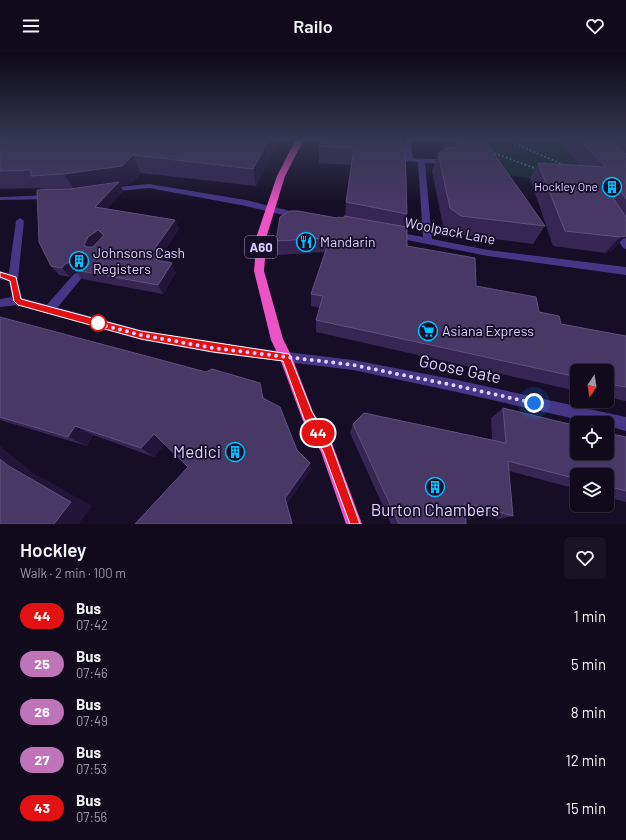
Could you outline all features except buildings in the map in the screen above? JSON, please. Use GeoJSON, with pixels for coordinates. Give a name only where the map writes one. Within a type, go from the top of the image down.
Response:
{"type":"FeatureCollection","features":[{"type":"Feature","properties":{"kind":"highway","name":"A60"},"geometry":{"type":"LineString","coordinates":[[289,161],[281,176],[262,235],[259,271],[277,340],[286,357],[308,416],[327,448],[354,524]]}},
{"type":"Feature","properties":{"kind":"street"},"geometry":{"type":"LineString","coordinates":[[423,161],[428,241]]}},
{"type":"Feature","properties":{"kind":"street"},"geometry":{"type":"LineString","coordinates":[[442,161],[448,162]]}},
{"type":"Feature","properties":{"kind":"street"},"geometry":{"type":"LineString","coordinates":[[97,192],[149,186],[246,203],[310,218]]}},
{"type":"Feature","properties":{"kind":"street"},"geometry":{"type":"LineString","coordinates":[[3,199],[61,196]]}},
{"type":"Feature","properties":{"kind":"street"},"geometry":{"type":"LineString","coordinates":[[0,303],[18,301],[13,280],[20,221]]}},
{"type":"Feature","properties":{"kind":"street"},"geometry":{"type":"LineString","coordinates":[[610,222],[626,246]]}},
{"type":"Feature","properties":{"kind":"street","name":"Woolpack Lane"},"geometry":{"type":"LineString","coordinates":[[384,233],[488,253],[626,271]]}},
{"type":"Feature","properties":{"kind":"street"},"geometry":{"type":"LineString","coordinates":[[0,275],[13,280]]}},
{"type":"Feature","properties":{"kind":"street"},"geometry":{"type":"LineString","coordinates":[[49,310],[77,277]]}},
{"type":"Feature","properties":{"kind":"street","name":"Goose Gate"},"geometry":{"type":"LineString","coordinates":[[18,301],[147,336],[213,348],[353,365],[457,386],[626,424]]}},
{"type":"Feature","properties":{"kind":"path"},"geometry":{"type":"LineString","coordinates":[[516,161],[543,170]]}},
{"type":"Feature","properties":{"kind":"path"},"geometry":{"type":"LineString","coordinates":[[553,161],[568,168]]}},
{"type":"Feature","properties":{"kind":"green space"},"geometry":{"type":"Polygon","coordinates":[[[473,161],[576,161],[581,167],[530,178],[484,169],[473,161]]]}},
{"type":"Feature","properties":{"kind":"bus line","name":"44"},"geometry":{"type":"LineString","coordinates":[[0,275],[13,280],[18,301],[160,339],[213,348],[286,357],[308,416],[327,448],[354,524]]}},
{"type":"Feature","properties":{"kind":"place","name":"Hockley One"},"geometry":{"type":"Point","coordinates":[612,187]}},
{"type":"Feature","properties":{"kind":"place","name":"Mandarin"},"geometry":{"type":"Point","coordinates":[306,242]}},
{"type":"Feature","properties":{"kind":"place","name":"Johnsons Cash Registers"},"geometry":{"type":"Point","coordinates":[79,261]}},
{"type":"Feature","properties":{"kind":"place","name":"Asiana Express"},"geometry":{"type":"Point","coordinates":[428,331]}},
{"type":"Feature","properties":{"kind":"place","name":"Medici"},"geometry":{"type":"Point","coordinates":[235,452]}},
{"type":"Feature","properties":{"kind":"place","name":"Burton Chambers"},"geometry":{"type":"Point","coordinates":[435,487]}},
{"type":"Feature","properties":{"kind":"route"},"geometry":{"type":"LineString","coordinates":[[98,323],[95,323],[141,335],[213,348],[353,365],[534,403]]}}]}
